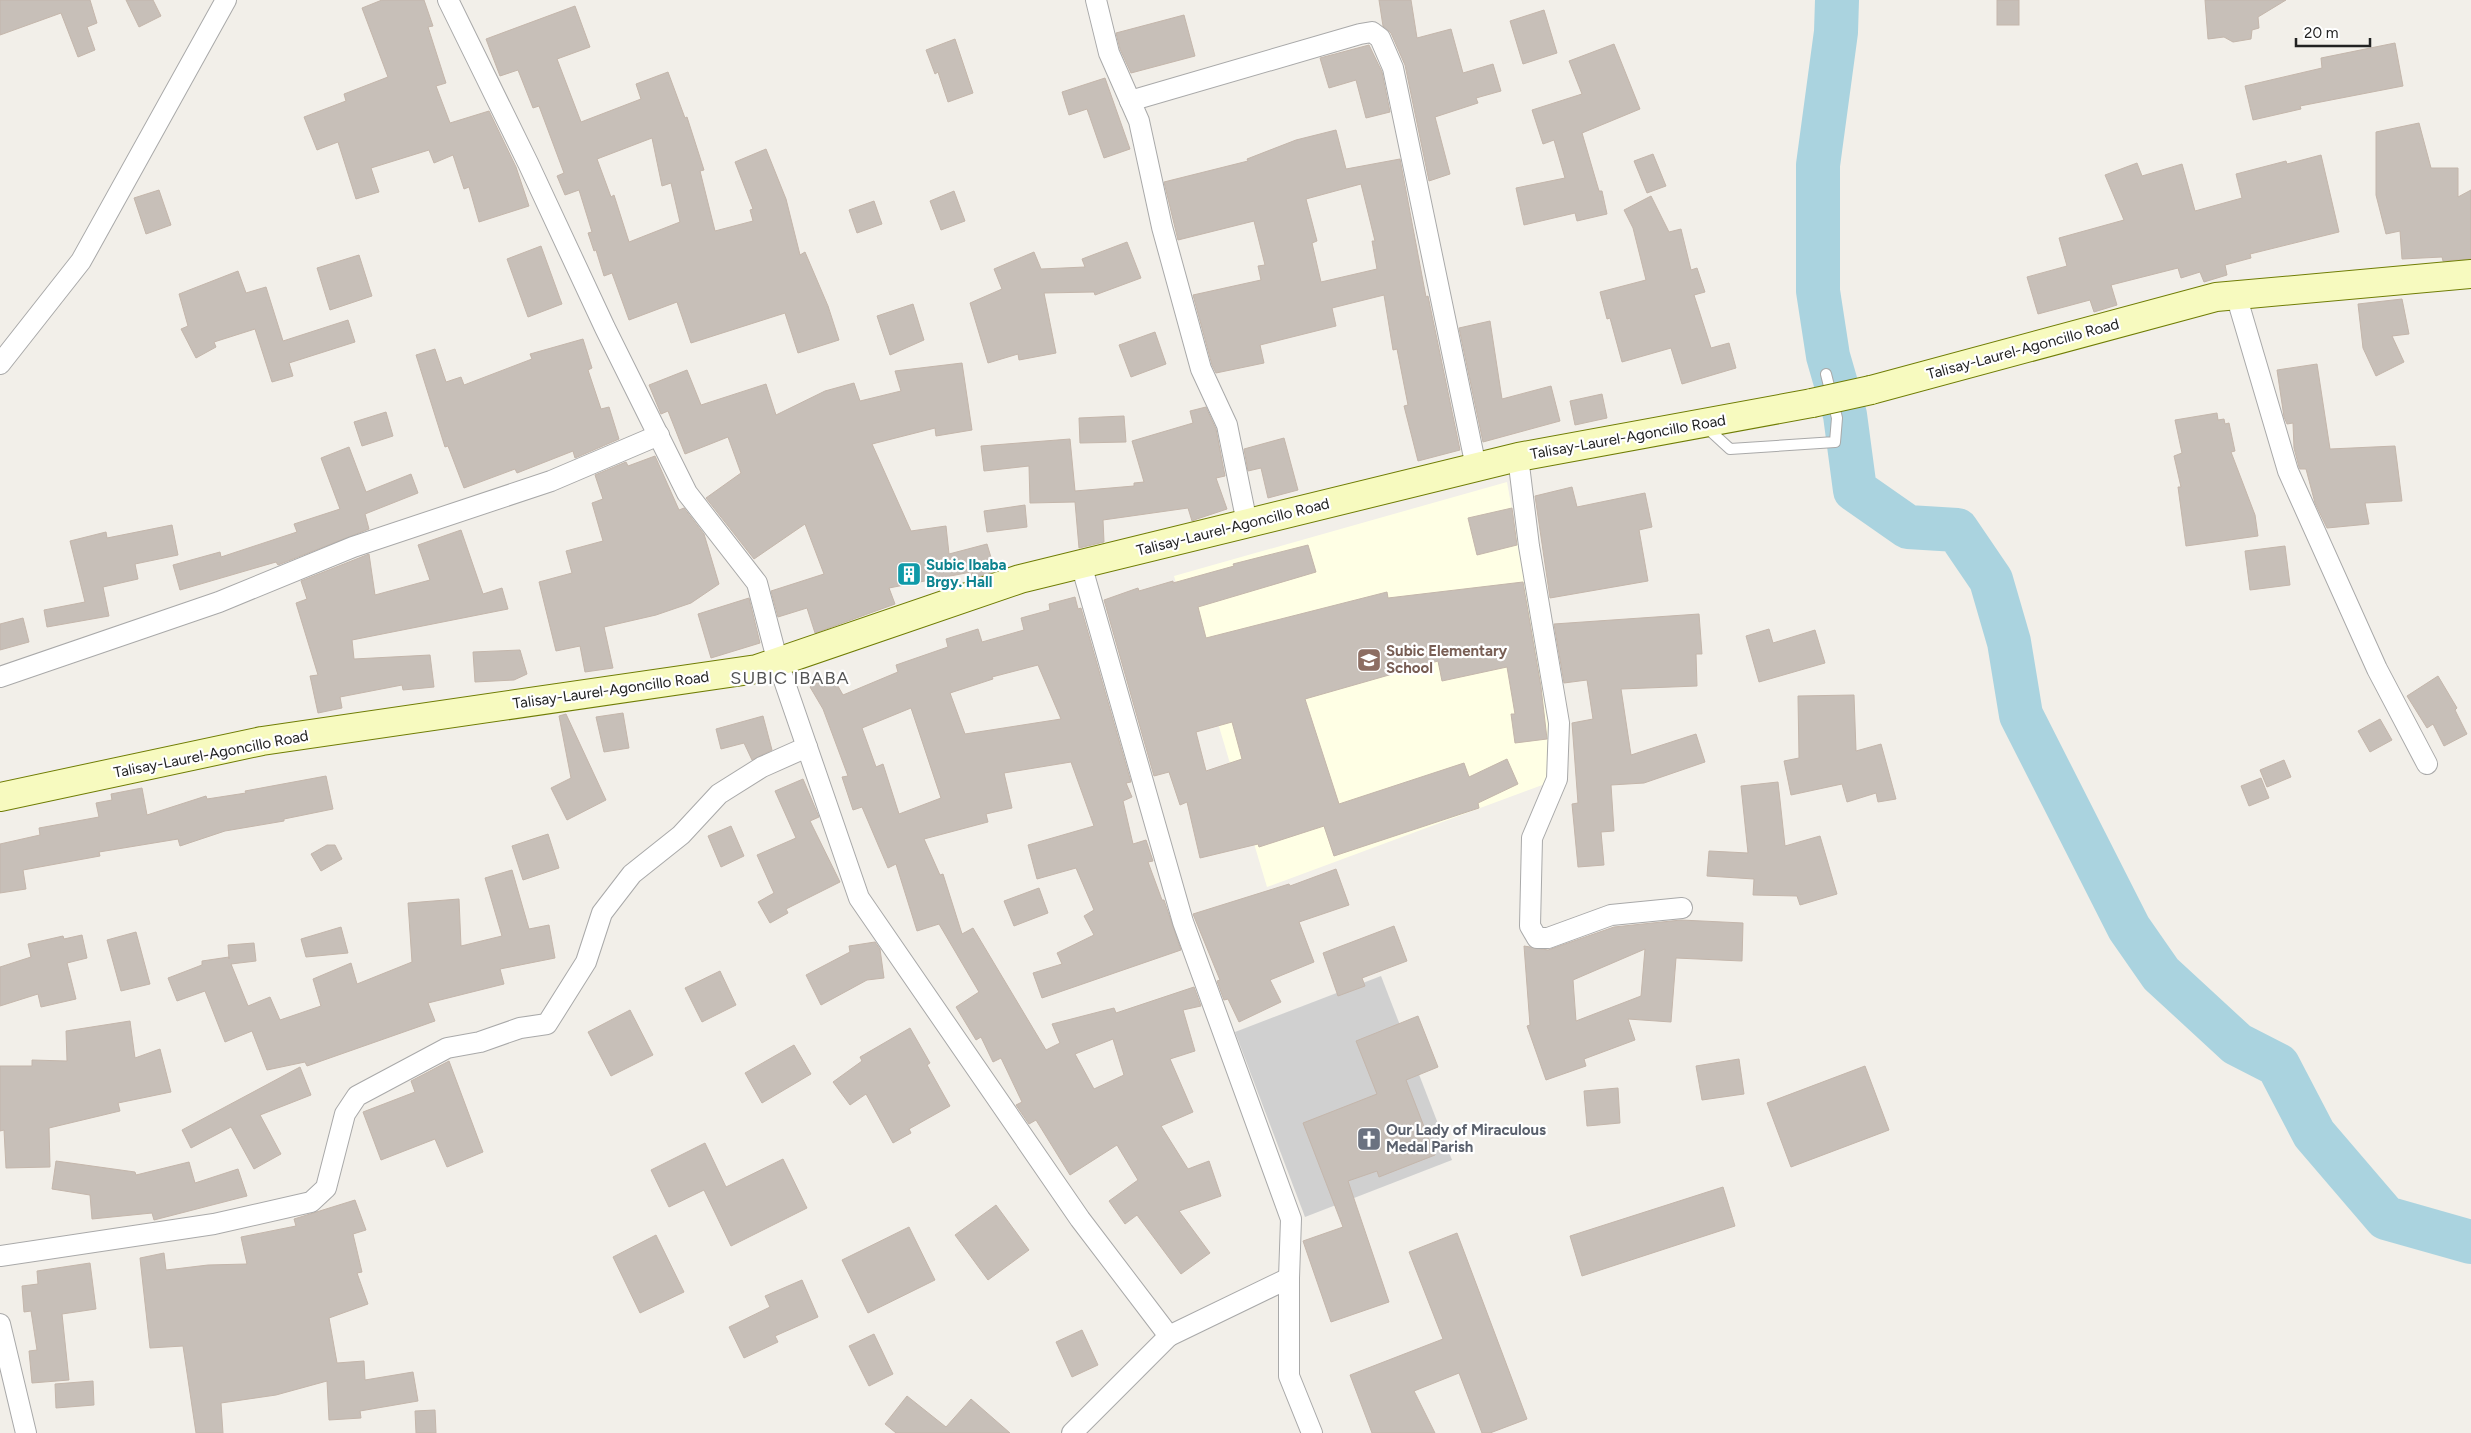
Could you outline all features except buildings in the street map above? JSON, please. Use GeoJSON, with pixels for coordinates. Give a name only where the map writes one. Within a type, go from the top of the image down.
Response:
{"type":"FeatureCollection","features":[{"type":"Feature","properties":{"kind":"main road","name":"Talisay-Laurel-Agoncillo Road"},"geometry":{"type":"LineString","coordinates":[[0,797],[262,741],[747,671],[778,663],[1020,579],[1518,457],[1812,403],[1871,390],[2216,297],[2471,274]]}},
{"type":"Feature","properties":{"kind":"street"},"geometry":{"type":"LineString","coordinates":[[0,364],[81,261],[226,0]]}},
{"type":"Feature","properties":{"kind":"street"},"geometry":{"type":"LineString","coordinates":[[448,0],[528,162],[605,328],[688,493],[756,583],[778,663],[858,898],[1080,1219],[1169,1336]]}},
{"type":"Feature","properties":{"kind":"street"},"geometry":{"type":"LineString","coordinates":[[1096,0],[1109,53],[1138,121],[1162,227],[1201,369],[1227,425],[1247,523]]}},
{"type":"Feature","properties":{"kind":"street"},"geometry":{"type":"LineString","coordinates":[[1130,101],[1360,34],[1372,32],[1380,38],[1393,68],[1476,467]]}},
{"type":"Feature","properties":{"kind":"street"},"geometry":{"type":"LineString","coordinates":[[2236,295],[2288,471],[2377,668],[2427,764]]}},
{"type":"Feature","properties":{"kind":"street"},"geometry":{"type":"LineString","coordinates":[[0,677],[219,602],[353,547],[550,481],[659,435]]}},
{"type":"Feature","properties":{"kind":"street"},"geometry":{"type":"LineString","coordinates":[[1518,457],[1529,546],[1560,723],[1557,779],[1532,838],[1530,926],[1537,938],[1548,938],[1611,914],[1682,908]]}},
{"type":"Feature","properties":{"kind":"street"},"geometry":{"type":"LineString","coordinates":[[1081,564],[1183,922],[1291,1219],[1289,1376],[1312,1433]]}},
{"type":"Feature","properties":{"kind":"street"},"geometry":{"type":"LineString","coordinates":[[0,1256],[214,1224],[311,1202],[326,1188],[345,1114],[357,1096],[447,1048],[480,1042],[520,1028],[547,1024],[586,962],[602,913],[632,874],[681,835],[719,794],[762,767],[807,747]]}},
{"type":"Feature","properties":{"kind":"street"},"geometry":{"type":"LineString","coordinates":[[1072,1433],[1169,1336],[1289,1278]]}},
{"type":"Feature","properties":{"kind":"street"},"geometry":{"type":"LineString","coordinates":[[0,1324],[26,1433]]}},
{"type":"Feature","properties":{"kind":"lane"},"geometry":{"type":"LineString","coordinates":[[1702,423],[1730,449],[1835,442],[1837,418],[1826,374]]}},
{"type":"Feature","properties":{"kind":"shaded area","name":"Subic Elementary School"},"geometry":{"type":"Polygon","coordinates":[[[1507,482],[1554,744],[1545,784],[1267,887],[1174,576],[1507,482]]]}},
{"type":"Feature","properties":{"kind":"shaded area"},"geometry":{"type":"Polygon","coordinates":[[[1381,976],[1452,1160],[1305,1217],[1235,1032],[1381,976]]]}},
{"type":"Feature","properties":{"kind":"waterway"},"geometry":{"type":"LineString","coordinates":[[1837,0],[1836,32],[1818,165],[1818,291],[1828,356],[1845,415],[1855,490],[1908,527],[1957,530],[1991,580],[2009,642],[2021,715],[2129,928],[2161,974],[2237,1044],[2278,1065],[2314,1134],[2386,1218],[2471,1242]]}},
{"type":"Feature","properties":{"kind":"place","name":"Subic Ibaba Brgy. Hall"},"geometry":{"type":"Point","coordinates":[909,574]}},
{"type":"Feature","properties":{"kind":"place","name":"Subic Elementary School"},"geometry":{"type":"Point","coordinates":[1369,660]}},
{"type":"Feature","properties":{"kind":"place","name":"Our Lady of Miraculous Medal Parish"},"geometry":{"type":"Point","coordinates":[1369,1139]}},
{"type":"Feature","properties":{"kind":"district","name":"SUBIC IBABA"},"geometry":{"type":"Point","coordinates":[790,678]}}]}
